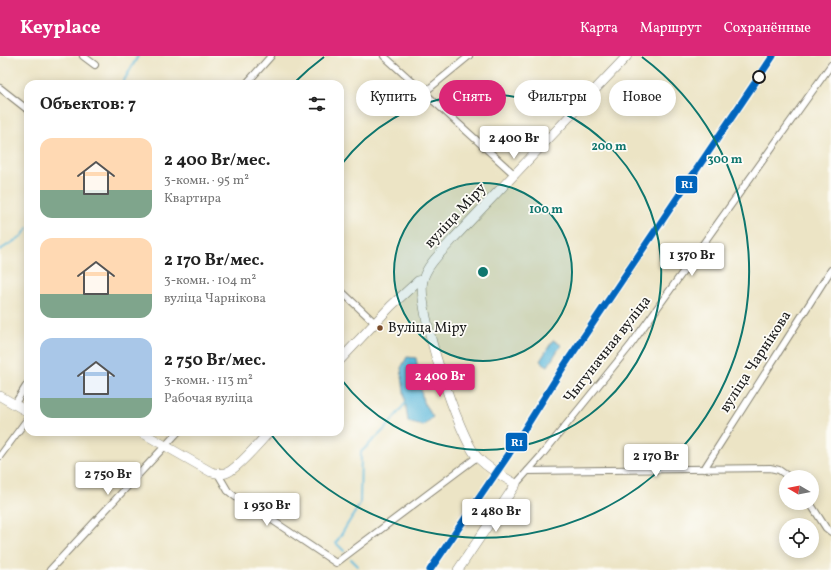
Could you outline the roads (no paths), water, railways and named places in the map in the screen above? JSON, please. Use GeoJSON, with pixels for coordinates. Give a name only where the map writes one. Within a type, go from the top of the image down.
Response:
{"type":"FeatureCollection","features":[{"type":"Feature","properties":{"kind":"street"},"geometry":{"type":"LineString","coordinates":[[83,56],[95,65]]}},
{"type":"Feature","properties":{"kind":"street"},"geometry":{"type":"LineString","coordinates":[[250,80],[271,56]]}},
{"type":"Feature","properties":{"kind":"street"},"geometry":{"type":"LineString","coordinates":[[384,56],[411,80]]}},
{"type":"Feature","properties":{"kind":"street"},"geometry":{"type":"LineString","coordinates":[[431,87],[469,56]]}},
{"type":"Feature","properties":{"kind":"street","name":"вуліца Міру"},"geometry":{"type":"LineString","coordinates":[[344,356],[418,281],[423,280],[433,262],[627,56]]}},
{"type":"Feature","properties":{"kind":"street","name":"Чыгуначная вуліца"},"geometry":{"type":"LineString","coordinates":[[458,570],[516,484],[596,390],[630,346],[831,65]]}},
{"type":"Feature","properties":{"kind":"street"},"geometry":{"type":"LineString","coordinates":[[0,88],[24,107]]}},
{"type":"Feature","properties":{"kind":"street"},"geometry":{"type":"LineString","coordinates":[[431,98],[515,175]]}},
{"type":"Feature","properties":{"kind":"street","name":"вуліца Чарнікова"},"geometry":{"type":"LineString","coordinates":[[704,469],[831,270]]}},
{"type":"Feature","properties":{"kind":"street"},"geometry":{"type":"LineString","coordinates":[[423,280],[422,292],[426,319],[439,364],[466,437],[477,458],[496,473],[516,484]]}},
{"type":"Feature","properties":{"kind":"street"},"geometry":{"type":"LineString","coordinates":[[344,294],[375,323]]}},
{"type":"Feature","properties":{"kind":"street"},"geometry":{"type":"LineString","coordinates":[[14,405],[24,389]]}},
{"type":"Feature","properties":{"kind":"street"},"geometry":{"type":"LineString","coordinates":[[0,396],[24,410]]}},
{"type":"Feature","properties":{"kind":"street"},"geometry":{"type":"LineString","coordinates":[[0,456],[24,423]]}},
{"type":"Feature","properties":{"kind":"street"},"geometry":{"type":"LineString","coordinates":[[148,436],[210,472],[218,474],[227,473],[235,468],[265,436]]}},
{"type":"Feature","properties":{"kind":"street"},"geometry":{"type":"LineString","coordinates":[[50,570],[175,436]]}},
{"type":"Feature","properties":{"kind":"street"},"geometry":{"type":"LineString","coordinates":[[218,474],[228,491],[243,503],[263,514],[336,563],[477,458]]}},
{"type":"Feature","properties":{"kind":"street"},"geometry":{"type":"LineString","coordinates":[[528,471],[770,468],[779,470]]}},
{"type":"Feature","properties":{"kind":"street"},"geometry":{"type":"LineString","coordinates":[[814,510],[826,528],[831,532]]}},
{"type":"Feature","properties":{"kind":"water"},"geometry":{"type":"Polygon","coordinates":[[[553,340],[561,345],[548,366],[540,361],[553,340]]]}},
{"type":"Feature","properties":{"kind":"water"},"geometry":{"type":"Polygon","coordinates":[[[407,357],[416,358],[423,402],[433,417],[423,426],[408,422],[401,368],[407,357]]]}},
{"type":"Feature","properties":{"kind":"waterway"},"geometry":{"type":"LineString","coordinates":[[124,80],[138,56]]}},
{"type":"Feature","properties":{"kind":"waterway"},"geometry":{"type":"LineString","coordinates":[[0,250],[24,233]]}},
{"type":"Feature","properties":{"kind":"waterway"},"geometry":{"type":"LineString","coordinates":[[344,551],[336,543],[360,504],[361,452],[387,427],[407,401]]}},
{"type":"Feature","properties":{"kind":"waterway"},"geometry":{"type":"LineString","coordinates":[[351,559],[358,566]]}},
{"type":"Feature","properties":{"kind":"place","name":"Вуліца Міру"},"geometry":{"type":"Point","coordinates":[380,328]}}]}
